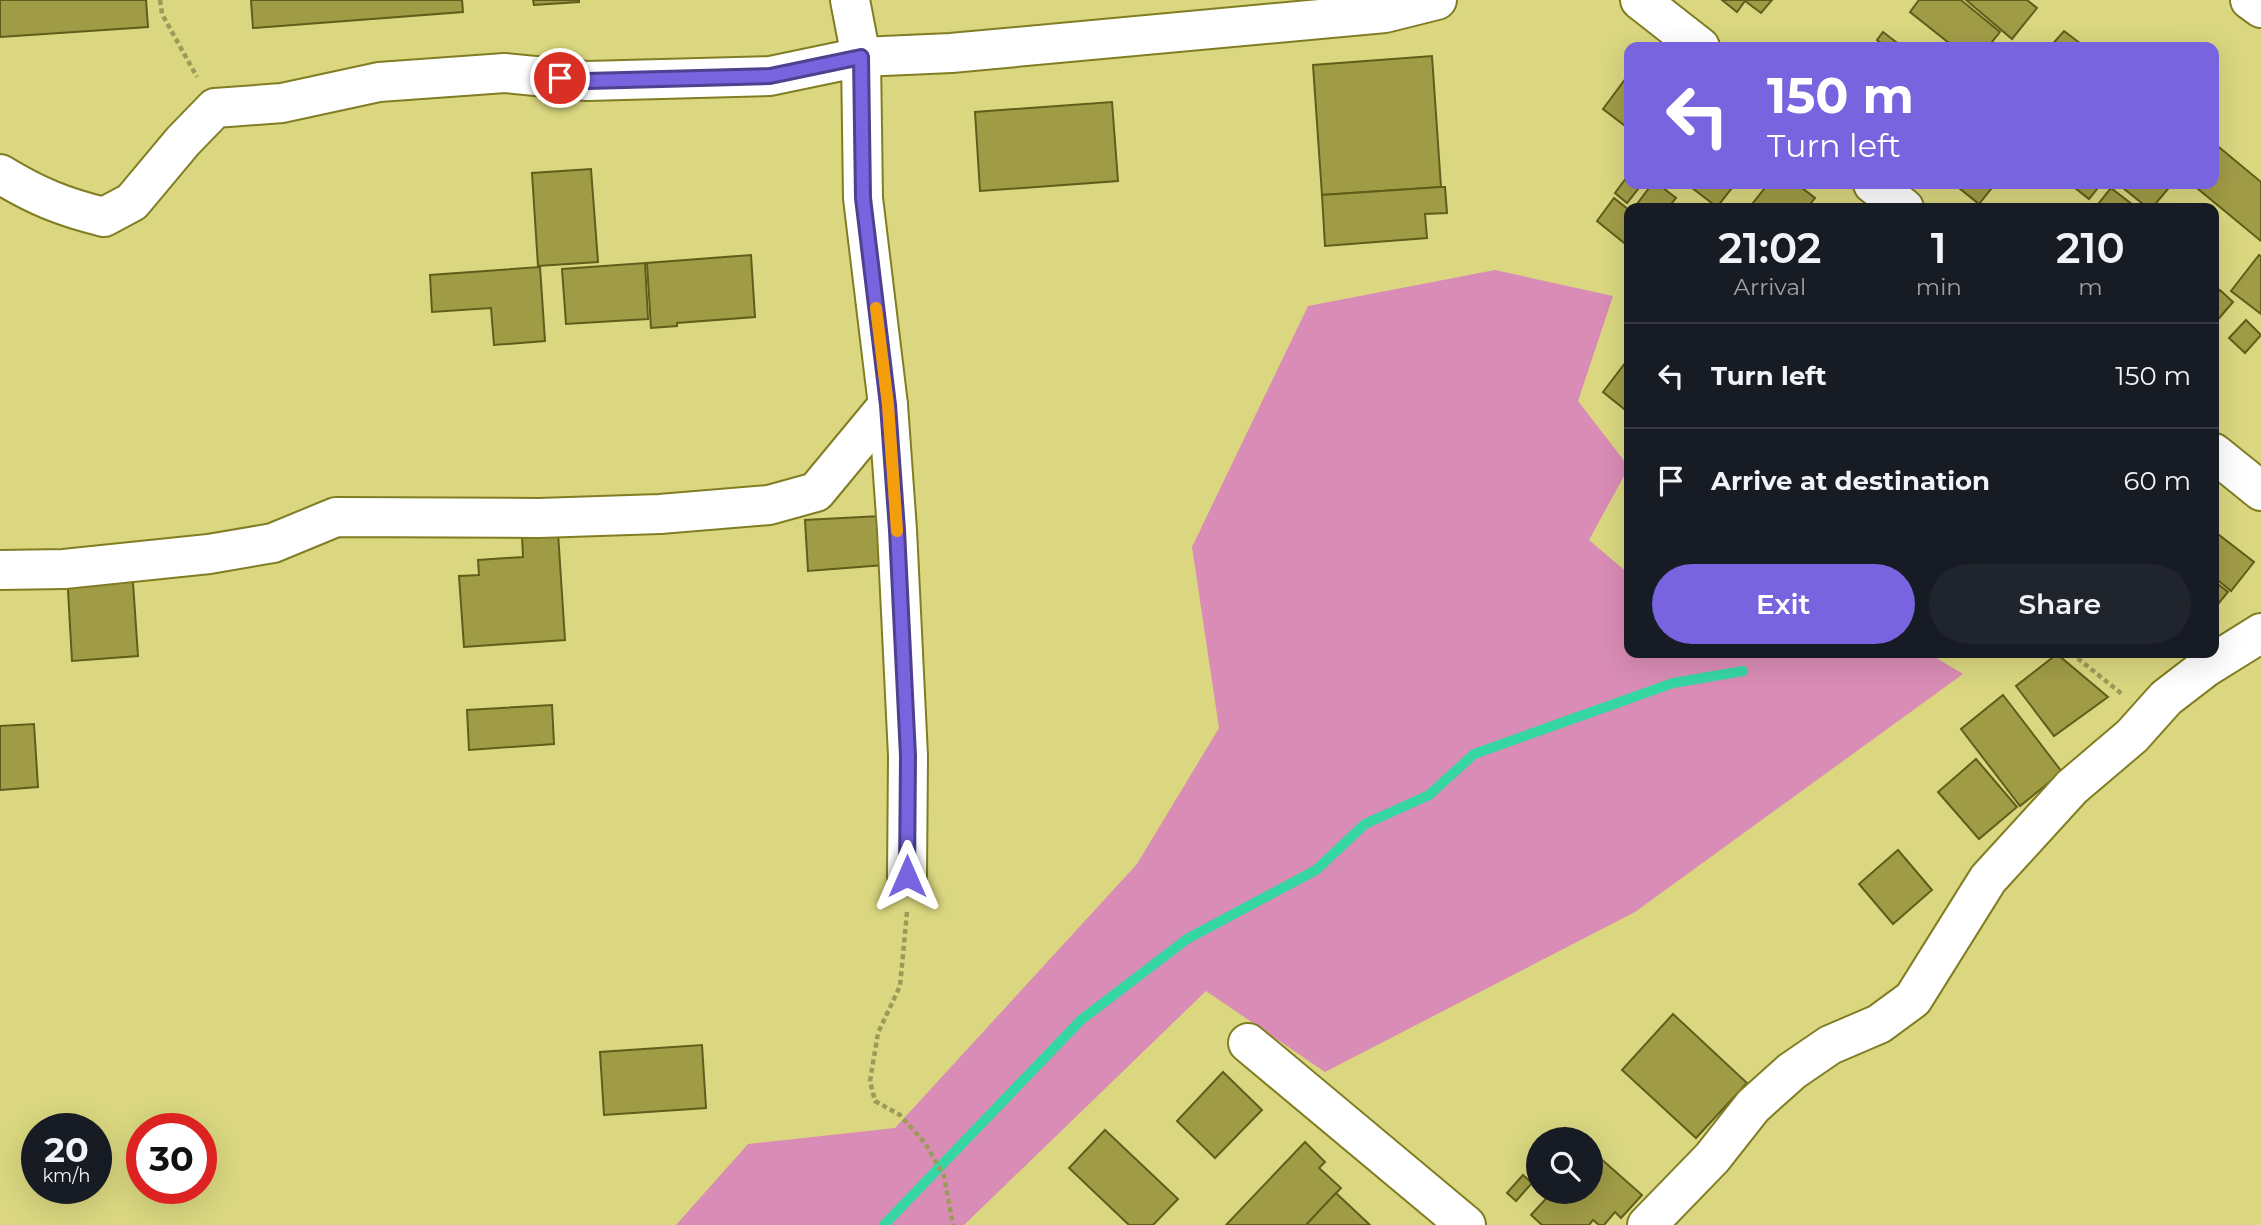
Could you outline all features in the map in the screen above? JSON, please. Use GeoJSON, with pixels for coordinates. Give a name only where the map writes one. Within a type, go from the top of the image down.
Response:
{"type":"FeatureCollection","features":[{"type":"Feature","properties":{"kind":"street"},"geometry":{"type":"LineString","coordinates":[[850,0],[861,57],[863,198],[888,405],[897,530],[908,756],[907,876]]}},
{"type":"Feature","properties":{"kind":"street"},"geometry":{"type":"LineString","coordinates":[[0,174],[62,206],[104,217],[132,202],[183,141],[215,108],[282,103],[379,82],[505,73],[587,81],[770,76],[861,57],[951,53],[1385,13],[1437,0]]}},
{"type":"Feature","properties":{"kind":"street"},"geometry":{"type":"LineString","coordinates":[[1640,0],[1694,42]]}},
{"type":"Feature","properties":{"kind":"street"},"geometry":{"type":"LineString","coordinates":[[2250,0],[2261,8]]}},
{"type":"Feature","properties":{"kind":"street"},"geometry":{"type":"LineString","coordinates":[[1879,189],[1898,203]]}},
{"type":"Feature","properties":{"kind":"street"},"geometry":{"type":"LineString","coordinates":[[0,570],[64,569],[209,554],[273,544],[337,517],[607,516],[769,505],[816,492],[888,405]]}},
{"type":"Feature","properties":{"kind":"street"},"geometry":{"type":"LineString","coordinates":[[2219,457],[2261,491]]}},
{"type":"Feature","properties":{"kind":"street"},"geometry":{"type":"LineString","coordinates":[[1647,1225],[1712,1158],[1753,1106],[1792,1071],[1830,1045],[1879,1024],[1913,999],[1988,880],[2072,788],[2132,736],[2166,698],[2205,668],[2261,633]]}},
{"type":"Feature","properties":{"kind":"street"},"geometry":{"type":"LineString","coordinates":[[1248,1043],[1466,1225]]}},
{"type":"Feature","properties":{"kind":"path"},"geometry":{"type":"LineString","coordinates":[[160,0],[162,14],[215,108]]}},
{"type":"Feature","properties":{"kind":"path"},"geometry":{"type":"LineString","coordinates":[[2078,658],[2148,718]]}},
{"type":"Feature","properties":{"kind":"path"},"geometry":{"type":"LineString","coordinates":[[907,876],[906,929],[900,986],[878,1033],[870,1081],[875,1101],[900,1115],[925,1143],[944,1175],[953,1225]]}},
{"type":"Feature","properties":{"kind":"shaded area"},"geometry":{"type":"Polygon","coordinates":[[[1495,270],[1613,296],[1578,401],[1624,461],[1624,476],[1589,540],[1624,570],[1624,658],[1936,658],[1963,674],[1635,912],[1325,1072],[1206,991],[964,1225],[676,1225],[748,1144],[895,1128],[1137,864],[1219,728],[1192,547],[1308,306],[1495,270]]]}},
{"type":"Feature","properties":{"kind":"building"},"geometry":{"type":"Polygon","coordinates":[[[0,0],[146,0],[148,27],[0,37],[0,0]]]}},
{"type":"Feature","properties":{"kind":"building"},"geometry":{"type":"Polygon","coordinates":[[[251,0],[462,0],[463,12],[253,28],[251,0]]]}},
{"type":"Feature","properties":{"kind":"building"},"geometry":{"type":"Polygon","coordinates":[[[533,0],[579,0],[579,2],[534,5],[533,0]]]}},
{"type":"Feature","properties":{"kind":"building"},"geometry":{"type":"Polygon","coordinates":[[[1722,0],[1772,0],[1761,13],[1745,1],[1737,12],[1722,0]]]}},
{"type":"Feature","properties":{"kind":"building"},"geometry":{"type":"Polygon","coordinates":[[[1919,0],[1961,0],[2000,32],[1992,42],[1948,42],[1910,12],[1919,0]]]}},
{"type":"Feature","properties":{"kind":"building"},"geometry":{"type":"Polygon","coordinates":[[[1966,0],[2027,0],[2037,8],[2012,39],[1966,0]]]}},
{"type":"Feature","properties":{"kind":"building"},"geometry":{"type":"Polygon","coordinates":[[[2064,31],[2078,42],[2054,42],[2064,31]]]}},
{"type":"Feature","properties":{"kind":"building"},"geometry":{"type":"Polygon","coordinates":[[[1883,32],[1896,42],[1880,42],[1877,40],[1883,32]]]}},
{"type":"Feature","properties":{"kind":"building"},"geometry":{"type":"Polygon","coordinates":[[[1432,56],[1441,187],[1322,195],[1313,65],[1432,56]]]}},
{"type":"Feature","properties":{"kind":"building"},"geometry":{"type":"Polygon","coordinates":[[[1624,81],[1624,125],[1603,109],[1624,81]]]}},
{"type":"Feature","properties":{"kind":"building"},"geometry":{"type":"Polygon","coordinates":[[[1112,102],[1118,181],[980,191],[975,112],[1112,102]]]}},
{"type":"Feature","properties":{"kind":"building"},"geometry":{"type":"Polygon","coordinates":[[[2219,147],[2261,182],[2261,241],[2219,206],[2219,203],[2215,203],[2198,189],[2219,189],[2219,147]]]}},
{"type":"Feature","properties":{"kind":"building"},"geometry":{"type":"Polygon","coordinates":[[[591,169],[598,262],[538,266],[532,173],[591,169]]]}},
{"type":"Feature","properties":{"kind":"building"},"geometry":{"type":"Polygon","coordinates":[[[1624,181],[1624,189],[1638,189],[1627,203],[1615,193],[1624,181]]]}},
{"type":"Feature","properties":{"kind":"building"},"geometry":{"type":"Polygon","coordinates":[[[1445,187],[1447,213],[1425,214],[1427,238],[1325,246],[1322,195],[1445,187]]]}},
{"type":"Feature","properties":{"kind":"building"},"geometry":{"type":"Polygon","coordinates":[[[1648,189],[1664,189],[1676,198],[1672,203],[1638,203],[1648,189]]]}},
{"type":"Feature","properties":{"kind":"building"},"geometry":{"type":"Polygon","coordinates":[[[1694,189],[1731,189],[1720,203],[1712,203],[1694,189]]]}},
{"type":"Feature","properties":{"kind":"building"},"geometry":{"type":"Polygon","coordinates":[[[1764,189],[1803,189],[1815,198],[1811,203],[1753,203],[1764,189]]]}},
{"type":"Feature","properties":{"kind":"building"},"geometry":{"type":"Polygon","coordinates":[[[1960,189],[1991,189],[1978,203],[1960,189]]]}},
{"type":"Feature","properties":{"kind":"building"},"geometry":{"type":"Polygon","coordinates":[[[2076,189],[2097,189],[2089,199],[2076,189]]]}},
{"type":"Feature","properties":{"kind":"building"},"geometry":{"type":"Polygon","coordinates":[[[2112,189],[2130,203],[2099,203],[2112,189]]]}},
{"type":"Feature","properties":{"kind":"building"},"geometry":{"type":"Polygon","coordinates":[[[2124,189],[2168,189],[2156,203],[2142,203],[2124,189]]]}},
{"type":"Feature","properties":{"kind":"building"},"geometry":{"type":"Polygon","coordinates":[[[1614,198],[1624,206],[1624,243],[1597,221],[1614,198]]]}},
{"type":"Feature","properties":{"kind":"building"},"geometry":{"type":"Polygon","coordinates":[[[751,255],[755,317],[677,323],[677,326],[651,328],[647,263],[751,255]]]}},
{"type":"Feature","properties":{"kind":"building"},"geometry":{"type":"Polygon","coordinates":[[[2259,255],[2261,256],[2261,314],[2231,291],[2259,255]]]}},
{"type":"Feature","properties":{"kind":"building"},"geometry":{"type":"Polygon","coordinates":[[[645,263],[648,319],[566,324],[562,269],[645,263]]]}},
{"type":"Feature","properties":{"kind":"building"},"geometry":{"type":"Polygon","coordinates":[[[540,267],[545,341],[494,345],[491,308],[432,312],[430,275],[540,267]]]}},
{"type":"Feature","properties":{"kind":"building"},"geometry":{"type":"Polygon","coordinates":[[[2219,291],[2233,302],[2219,318],[2219,291]]]}},
{"type":"Feature","properties":{"kind":"building"},"geometry":{"type":"Polygon","coordinates":[[[2246,320],[2261,335],[2245,353],[2229,338],[2246,320]]]}},
{"type":"Feature","properties":{"kind":"building"},"geometry":{"type":"Polygon","coordinates":[[[1624,365],[1624,409],[1603,392],[1624,365]]]}},
{"type":"Feature","properties":{"kind":"building"},"geometry":{"type":"Polygon","coordinates":[[[880,516],[884,565],[808,571],[805,520],[880,516]]]}},
{"type":"Feature","properties":{"kind":"building"},"geometry":{"type":"Polygon","coordinates":[[[558,533],[565,640],[464,647],[459,576],[479,575],[478,560],[523,557],[522,536],[558,533]]]}},
{"type":"Feature","properties":{"kind":"building"},"geometry":{"type":"Polygon","coordinates":[[[2219,535],[2254,562],[2231,591],[2219,581],[2219,535]]]}},
{"type":"Feature","properties":{"kind":"building"},"geometry":{"type":"Polygon","coordinates":[[[132,568],[138,656],[72,661],[67,573],[132,568]]]}},
{"type":"Feature","properties":{"kind":"building"},"geometry":{"type":"Polygon","coordinates":[[[2219,585],[2228,592],[2219,603],[2219,585]]]}},
{"type":"Feature","properties":{"kind":"building"},"geometry":{"type":"Polygon","coordinates":[[[2052,658],[2062,658],[2108,697],[2054,736],[2016,686],[2052,658]]]}},
{"type":"Feature","properties":{"kind":"building"},"geometry":{"type":"Polygon","coordinates":[[[2003,695],[2062,772],[2020,806],[1961,729],[2003,695]]]}},
{"type":"Feature","properties":{"kind":"building"},"geometry":{"type":"Polygon","coordinates":[[[552,705],[554,744],[469,750],[467,710],[552,705]]]}},
{"type":"Feature","properties":{"kind":"building"},"geometry":{"type":"Polygon","coordinates":[[[34,724],[38,787],[0,790],[0,726],[34,724]]]}},
{"type":"Feature","properties":{"kind":"building"},"geometry":{"type":"Polygon","coordinates":[[[1976,759],[2017,807],[1979,839],[1938,792],[1976,759]]]}},
{"type":"Feature","properties":{"kind":"building"},"geometry":{"type":"Polygon","coordinates":[[[1898,850],[1932,890],[1893,924],[1859,884],[1898,850]]]}},
{"type":"Feature","properties":{"kind":"building"},"geometry":{"type":"Polygon","coordinates":[[[1673,1014],[1747,1083],[1696,1138],[1622,1070],[1673,1014]]]}},
{"type":"Feature","properties":{"kind":"building"},"geometry":{"type":"Polygon","coordinates":[[[702,1045],[706,1108],[604,1115],[600,1052],[702,1045]]]}},
{"type":"Feature","properties":{"kind":"building"},"geometry":{"type":"Polygon","coordinates":[[[1223,1072],[1262,1110],[1215,1158],[1177,1121],[1223,1072]]]}},
{"type":"Feature","properties":{"kind":"building"},"geometry":{"type":"Polygon","coordinates":[[[1105,1130],[1178,1199],[1153,1225],[1129,1225],[1069,1168],[1105,1130]]]}},
{"type":"Feature","properties":{"kind":"building"},"geometry":{"type":"Polygon","coordinates":[[[1305,1142],[1325,1162],[1319,1168],[1341,1188],[1306,1225],[1226,1225],[1305,1142]]]}},
{"type":"Feature","properties":{"kind":"building"},"geometry":{"type":"Polygon","coordinates":[[[1603,1161],[1642,1195],[1621,1218],[1615,1212],[1604,1225],[1593,1220],[1589,1225],[1542,1225],[1531,1215],[1541,1204],[1603,1204],[1603,1161]]]}},
{"type":"Feature","properties":{"kind":"building"},"geometry":{"type":"Polygon","coordinates":[[[1523,1175],[1526,1178],[1526,1190],[1516,1201],[1507,1193],[1523,1175]]]}},
{"type":"Feature","properties":{"kind":"building"},"geometry":{"type":"Polygon","coordinates":[[[1336,1193],[1370,1225],[1306,1225],[1336,1193]]]}},
{"type":"Feature","properties":{"kind":"waterway"},"geometry":{"type":"LineString","coordinates":[[884,1225],[1081,1020],[1187,939],[1316,870],[1365,824],[1429,795],[1474,754],[1673,683],[1743,671]]}},
{"type":"Feature","properties":{"kind":"slow traffic"},"geometry":{"type":"LineString","coordinates":[[876,308],[888,405],[897,531]]}},
{"type":"Feature","properties":{"kind":"route"},"geometry":{"type":"LineString","coordinates":[[560,78],[587,81],[770,76],[861,57],[863,198],[888,405],[897,530],[908,756],[907,876]]}}]}
